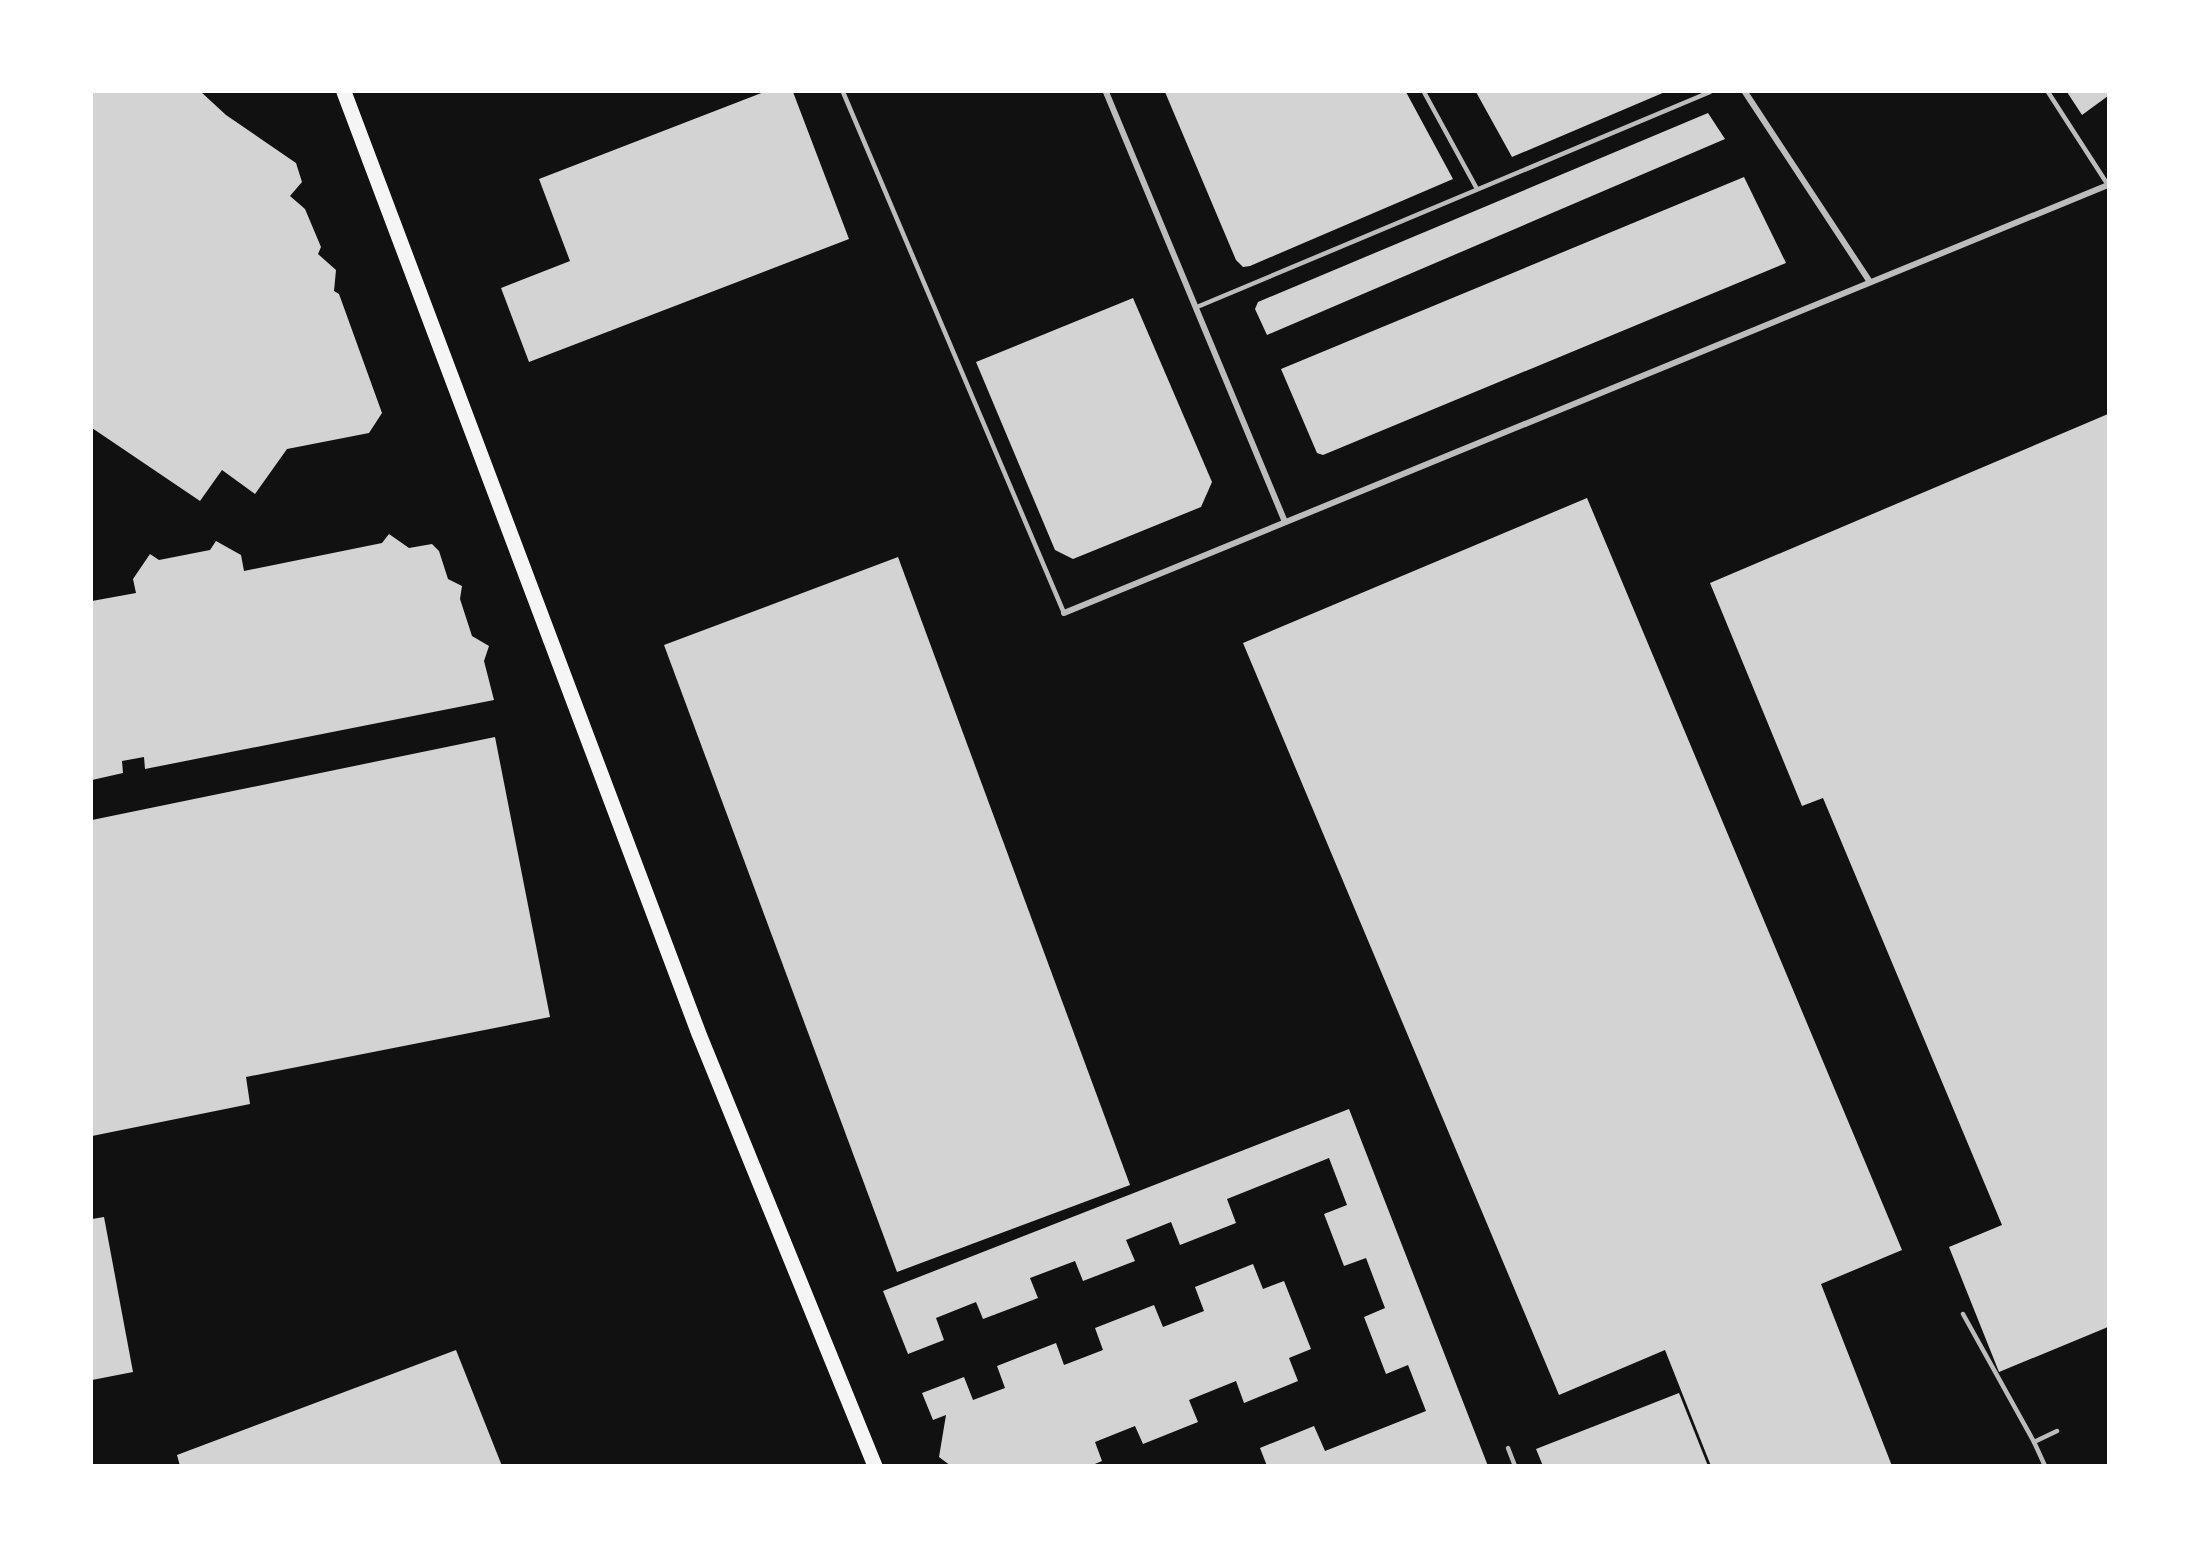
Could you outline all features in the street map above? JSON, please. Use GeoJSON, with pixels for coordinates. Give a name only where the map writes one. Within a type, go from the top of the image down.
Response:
{"type":"FeatureCollection","features":[{"type":"Feature","properties":{"kind":"main road"},"geometry":{"type":"LineString","coordinates":[[344,92],[699,1034],[875,1466]]}},
{"type":"Feature","properties":{"kind":"street"},"geometry":{"type":"LineString","coordinates":[[1106,92],[1285,522]]}},
{"type":"Feature","properties":{"kind":"street"},"geometry":{"type":"LineString","coordinates":[[1745,92],[1870,282]]}},
{"type":"Feature","properties":{"kind":"street"},"geometry":{"type":"LineString","coordinates":[[1064,613],[2108,185]]}},
{"type":"Feature","properties":{"kind":"lane"},"geometry":{"type":"LineString","coordinates":[[843,92],[1064,613]]}},
{"type":"Feature","properties":{"kind":"lane"},"geometry":{"type":"LineString","coordinates":[[1424,92],[1477,189]]}},
{"type":"Feature","properties":{"kind":"lane"},"geometry":{"type":"LineString","coordinates":[[1197,307],[1710,92]]}},
{"type":"Feature","properties":{"kind":"lane"},"geometry":{"type":"LineString","coordinates":[[2048,92],[2108,185]]}},
{"type":"Feature","properties":{"kind":"lane"},"geometry":{"type":"LineString","coordinates":[[1963,1314],[2045,1466]]}},
{"type":"Feature","properties":{"kind":"lane"},"geometry":{"type":"LineString","coordinates":[[2034,1442],[2057,1431]]}},
{"type":"Feature","properties":{"kind":"lane"},"geometry":{"type":"LineString","coordinates":[[1508,1448],[1515,1466]]}},
{"type":"Feature","properties":{"kind":"building"},"geometry":{"type":"Polygon","coordinates":[[[92,92],[201,92],[226,115],[296,163],[302,182],[290,196],[305,209],[321,247],[318,254],[336,270],[334,291],[339,294],[382,413],[369,433],[287,449],[255,494],[222,470],[200,501],[92,428],[92,92]]]}},
{"type":"Feature","properties":{"kind":"building"},"geometry":{"type":"Polygon","coordinates":[[[764,92],[793,92],[849,239],[529,362],[501,288],[570,261],[539,179],[764,92]]]}},
{"type":"Feature","properties":{"kind":"building"},"geometry":{"type":"Polygon","coordinates":[[[1165,92],[1406,92],[1453,179],[1243,267],[1236,260],[1165,92]]]}},
{"type":"Feature","properties":{"kind":"building"},"geometry":{"type":"Polygon","coordinates":[[[1476,92],[1665,92],[1512,157],[1476,92]]]}},
{"type":"Feature","properties":{"kind":"building"},"geometry":{"type":"Polygon","coordinates":[[[2067,92],[2108,92],[2108,96],[2082,115],[2067,92]]]}},
{"type":"Feature","properties":{"kind":"building"},"geometry":{"type":"Polygon","coordinates":[[[1708,113],[1725,139],[1267,335],[1255,309],[1258,302],[1708,113]]]}},
{"type":"Feature","properties":{"kind":"building"},"geometry":{"type":"Polygon","coordinates":[[[1744,177],[1786,263],[1323,455],[1317,453],[1281,369],[1744,177]]]}},
{"type":"Feature","properties":{"kind":"building"},"geometry":{"type":"Polygon","coordinates":[[[1133,298],[1212,482],[1201,507],[1073,559],[1055,550],[976,362],[1133,298]]]}},
{"type":"Feature","properties":{"kind":"building"},"geometry":{"type":"Polygon","coordinates":[[[2108,414],[2108,1327],[1999,1372],[1949,1247],[2002,1225],[1823,798],[1802,806],[1710,583],[2108,414]]]}},
{"type":"Feature","properties":{"kind":"building"},"geometry":{"type":"Polygon","coordinates":[[[1587,498],[1902,1250],[1821,1284],[1892,1466],[1711,1466],[1665,1350],[1559,1395],[1243,643],[1587,498]]]}},
{"type":"Feature","properties":{"kind":"building"},"geometry":{"type":"Polygon","coordinates":[[[389,534],[409,548],[432,544],[439,551],[448,579],[462,586],[460,599],[472,636],[489,646],[484,661],[494,700],[145,769],[144,757],[122,761],[123,773],[92,780],[92,601],[136,593],[133,579],[150,554],[159,560],[210,550],[216,541],[241,555],[244,571],[382,543],[389,534]]]}},
{"type":"Feature","properties":{"kind":"building"},"geometry":{"type":"Polygon","coordinates":[[[898,557],[1130,1185],[897,1272],[664,645],[898,557]]]}},
{"type":"Feature","properties":{"kind":"building"},"geometry":{"type":"Polygon","coordinates":[[[495,737],[550,1017],[246,1077],[250,1104],[92,1136],[92,820],[495,737]]]}},
{"type":"Feature","properties":{"kind":"building"},"geometry":{"type":"Polygon","coordinates":[[[1349,1109],[1488,1466],[1267,1466],[1260,1448],[1314,1426],[1325,1451],[1426,1411],[1408,1365],[1386,1374],[1364,1317],[1385,1308],[1366,1258],[1344,1266],[1324,1214],[1347,1205],[1329,1158],[1227,1199],[1236,1223],[1180,1245],[1171,1222],[1126,1240],[1135,1261],[1083,1281],[1075,1261],[1030,1278],[1038,1298],[983,1319],[976,1302],[936,1318],[944,1340],[908,1354],[883,1291],[1349,1109]]]}},
{"type":"Feature","properties":{"kind":"building"},"geometry":{"type":"Polygon","coordinates":[[[104,1217],[133,1372],[92,1380],[92,1219],[104,1217]]]}},
{"type":"Feature","properties":{"kind":"building"},"geometry":{"type":"Polygon","coordinates":[[[1253,1264],[1263,1289],[1284,1281],[1311,1349],[1289,1358],[1298,1381],[1244,1403],[1236,1381],[1189,1400],[1198,1422],[1143,1444],[1135,1426],[1095,1442],[1102,1461],[1090,1466],[951,1466],[939,1457],[946,1415],[933,1420],[922,1393],[964,1377],[973,1400],[1005,1388],[997,1366],[1056,1343],[1064,1365],[1103,1350],[1095,1328],[1154,1305],[1163,1327],[1204,1311],[1195,1287],[1253,1264]]]}},
{"type":"Feature","properties":{"kind":"building"},"geometry":{"type":"Polygon","coordinates":[[[456,1350],[502,1466],[180,1466],[177,1455],[456,1350]]]}},
{"type":"Feature","properties":{"kind":"building"},"geometry":{"type":"Polygon","coordinates":[[[1679,1393],[1708,1466],[1543,1466],[1536,1449],[1679,1393]]]}}]}
